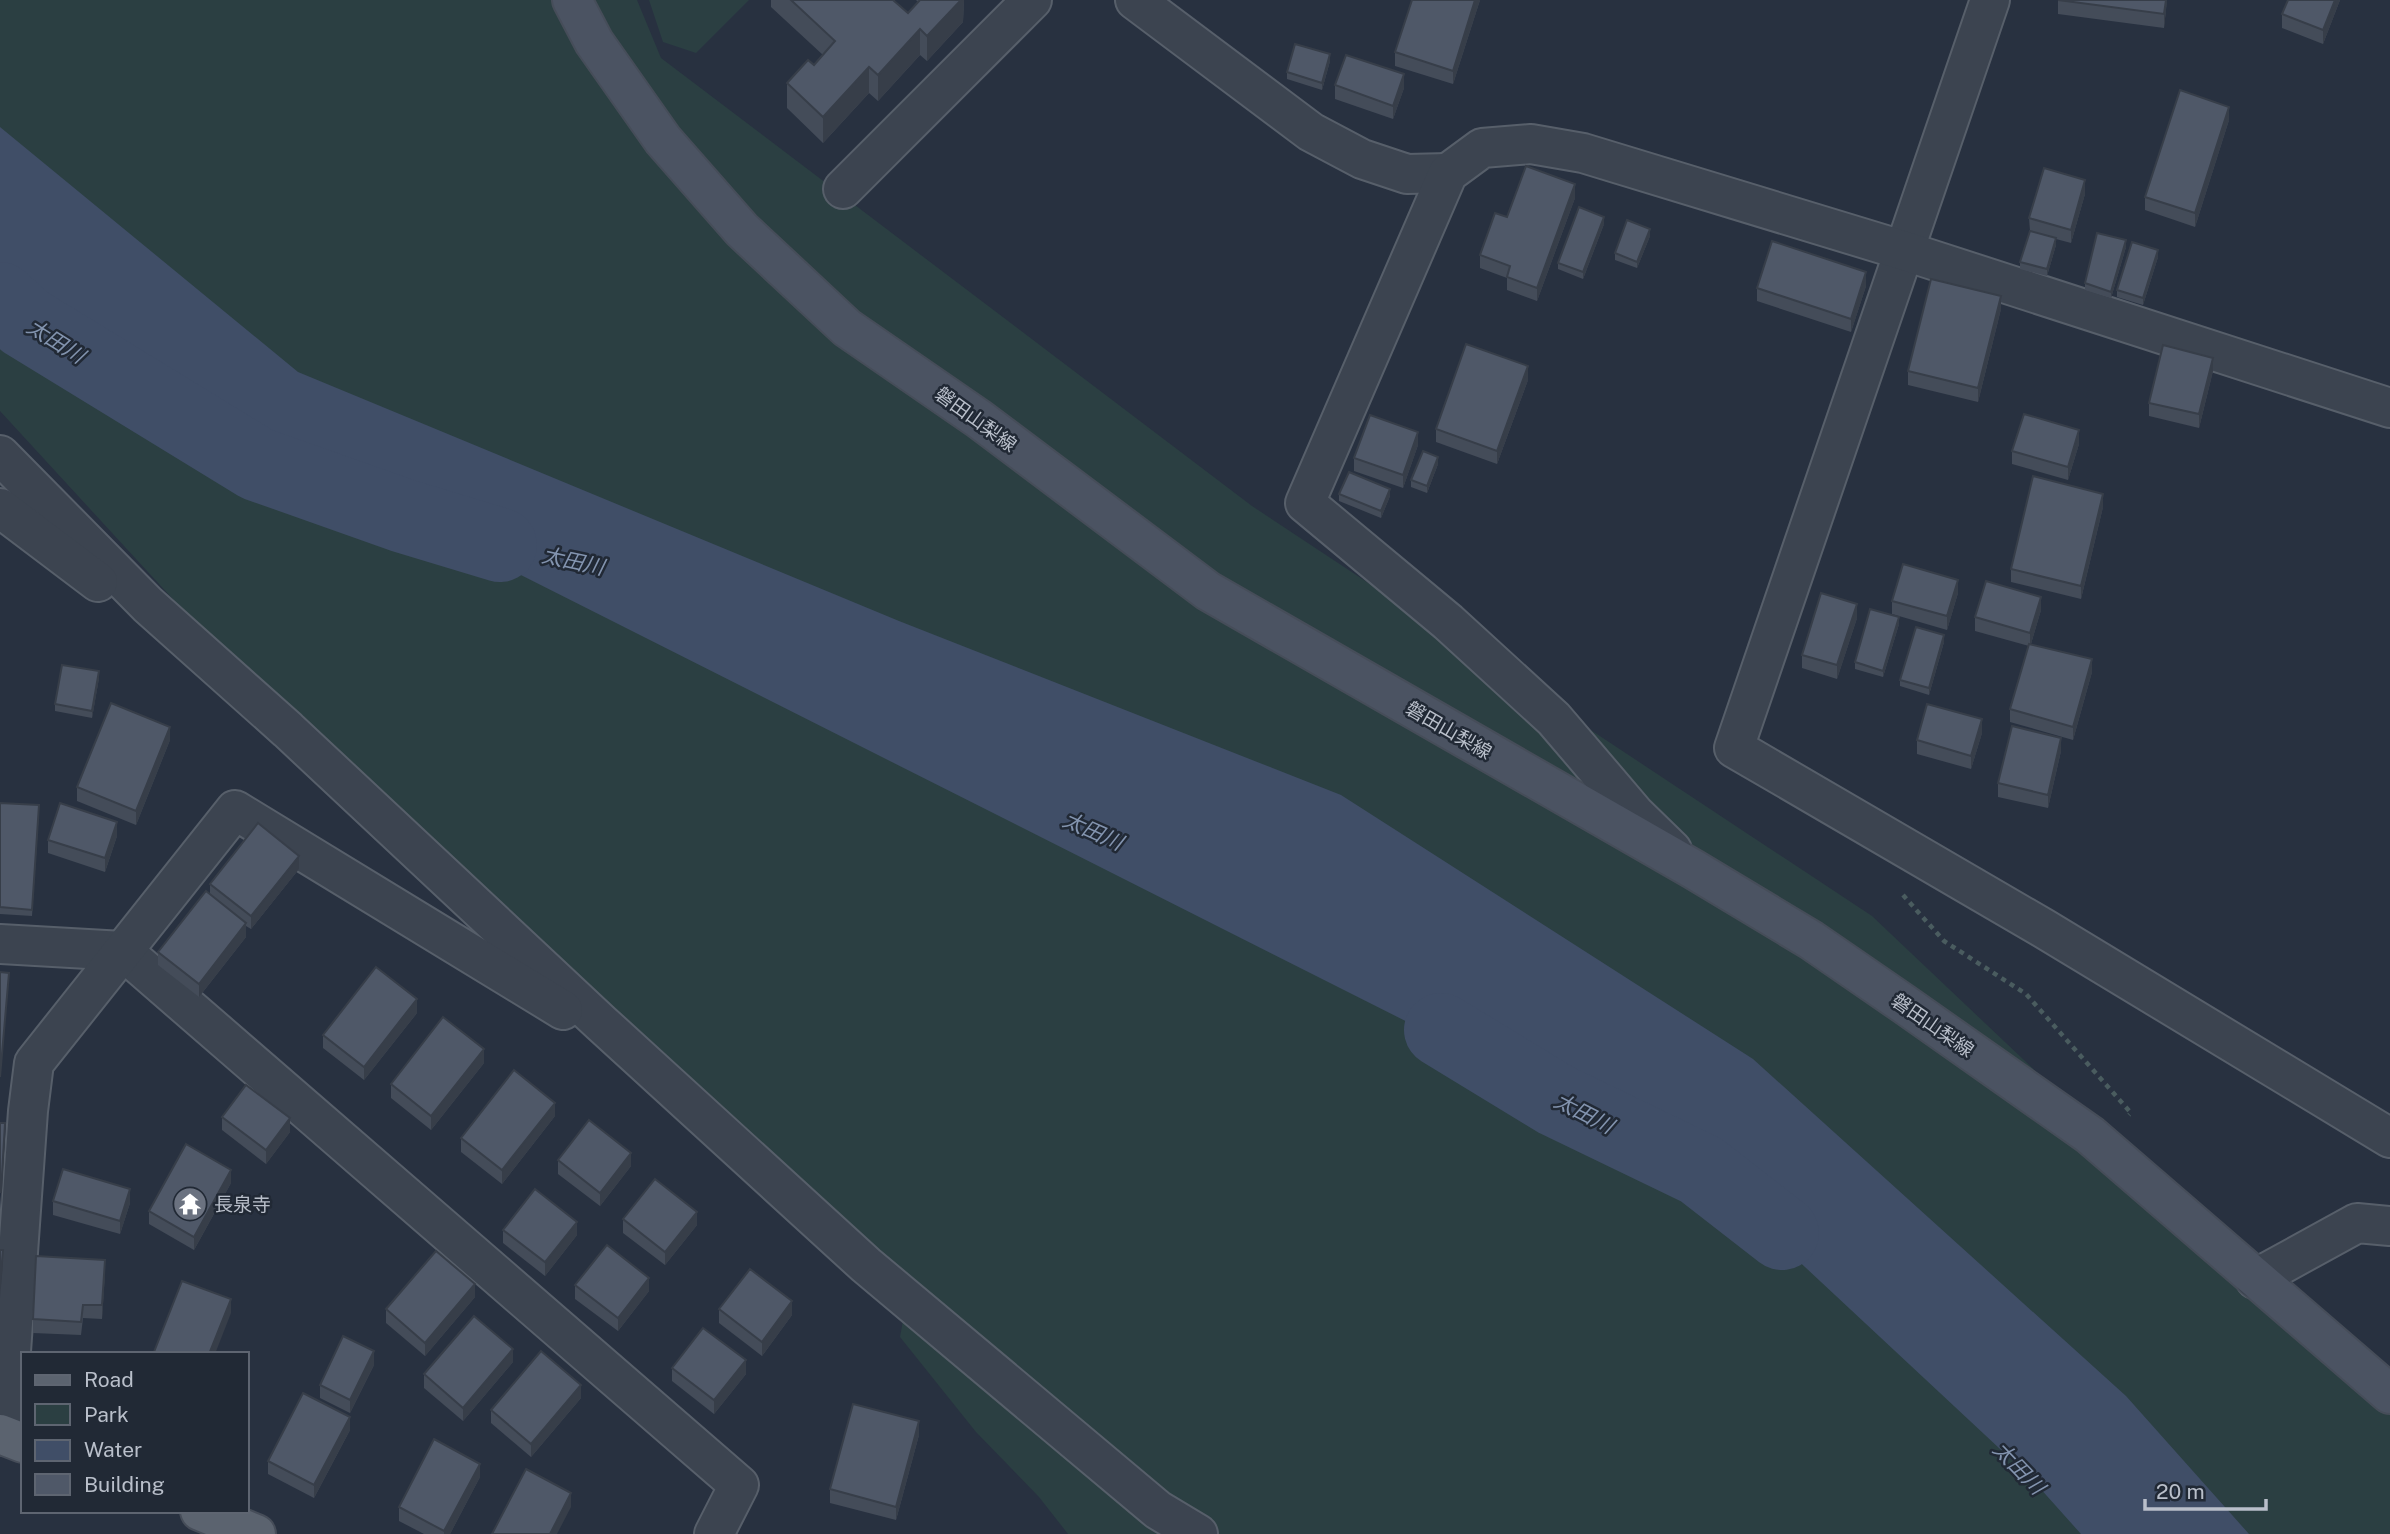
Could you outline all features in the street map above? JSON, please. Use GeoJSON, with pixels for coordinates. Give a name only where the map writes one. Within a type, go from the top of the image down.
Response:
{"type":"FeatureCollection","features":[{"type":"Feature","properties":{"kind":"main road","name":"磐田山梨線"},"geometry":{"type":"LineString","coordinates":[[572,0],[594,42],[663,140],[742,230],[847,328],[979,419],[1208,591],[1693,869],[1811,940],[2090,1135],[2390,1394]]}},
{"type":"Feature","properties":{"kind":"main road"},"geometry":{"type":"LineString","coordinates":[[205,1513],[256,1534]]}},
{"type":"Feature","properties":{"kind":"street"},"geometry":{"type":"LineString","coordinates":[[843,189],[1032,0]]}},
{"type":"Feature","properties":{"kind":"street"},"geometry":{"type":"LineString","coordinates":[[1135,0],[1311,132],[1362,159],[1407,174],[1448,173]]}},
{"type":"Feature","properties":{"kind":"street"},"geometry":{"type":"LineString","coordinates":[[1990,0],[1734,748],[2031,921],[2390,1138]]}},
{"type":"Feature","properties":{"kind":"street"},"geometry":{"type":"LineString","coordinates":[[1693,869],[1635,814],[1553,719],[1448,622],[1305,503],[1448,173],[1482,148],[1531,144],[1583,153],[1905,251],[2390,408]]}},
{"type":"Feature","properties":{"kind":"street"},"geometry":{"type":"LineString","coordinates":[[0,455],[148,605],[288,730],[866,1265],[1158,1510],[1198,1534]]}},
{"type":"Feature","properties":{"kind":"street"},"geometry":{"type":"LineString","coordinates":[[0,508],[103,585],[148,605]]}},
{"type":"Feature","properties":{"kind":"street"},"geometry":{"type":"LineString","coordinates":[[9,1438],[28,1111],[34,1063],[235,810],[634,1053]]}},
{"type":"Feature","properties":{"kind":"street"},"geometry":{"type":"LineString","coordinates":[[0,944],[123,951],[739,1485],[714,1534]]}},
{"type":"Feature","properties":{"kind":"street"},"geometry":{"type":"LineString","coordinates":[[2255,1279],[2357,1223],[2390,1226]]}},
{"type":"Feature","properties":{"kind":"path"},"geometry":{"type":"LineString","coordinates":[[1901,893],[1944,941],[2026,994],[2131,1113],[2126,1120]]}},
{"type":"Feature","properties":{"kind":"green space"},"geometry":{"type":"Polygon","coordinates":[[[0,0],[637,0],[661,58],[1252,506],[1872,916],[2255,1279],[2390,1413],[2390,1534],[1210,1534],[1135,1491],[317,756],[0,411],[0,0]]]}},
{"type":"Feature","properties":{"kind":"green space"},"geometry":{"type":"Polygon","coordinates":[[[649,0],[749,0],[696,53],[663,42],[649,0]]]}},
{"type":"Feature","properties":{"kind":"green space"},"geometry":{"type":"Polygon","coordinates":[[[904,1315],[1176,1534],[1068,1534],[1039,1497],[976,1432],[900,1337],[904,1315]]]}},
{"type":"Feature","properties":{"kind":"water"},"geometry":{"type":"Polygon","coordinates":[[[0,127],[298,372],[899,621],[1341,795],[1753,1059],[2126,1396],[2249,1534],[2081,1534],[2029,1476],[1701,1170],[404,516],[148,397],[0,292],[0,127]]]}},
{"type":"Feature","properties":{"kind":"building"},"geometry":{"type":"Polygon","coordinates":[[[791,0],[893,0],[908,13],[920,0],[961,0],[927,36],[920,29],[878,75],[869,67],[823,117],[787,83],[808,60],[814,65],[835,41],[791,0]]]}},
{"type":"Feature","properties":{"kind":"building"},"geometry":{"type":"Polygon","coordinates":[[[1412,0],[1475,0],[1453,71],[1395,52],[1412,0]]]}},
{"type":"Feature","properties":{"kind":"building"},"geometry":{"type":"Polygon","coordinates":[[[2058,0],[2166,0],[2164,14],[2058,0]]]}},
{"type":"Feature","properties":{"kind":"building"},"geometry":{"type":"Polygon","coordinates":[[[2288,0],[2335,0],[2323,30],[2282,14],[2288,0]]]}},
{"type":"Feature","properties":{"kind":"building"},"geometry":{"type":"Polygon","coordinates":[[[1295,44],[1330,54],[1322,83],[1287,72],[1295,44]]]}},
{"type":"Feature","properties":{"kind":"building"},"geometry":{"type":"Polygon","coordinates":[[[1346,55],[1404,74],[1393,106],[1335,85],[1346,55]]]}},
{"type":"Feature","properties":{"kind":"building"},"geometry":{"type":"Polygon","coordinates":[[[2180,90],[2229,107],[2195,213],[2145,197],[2180,90]]]}},
{"type":"Feature","properties":{"kind":"building"},"geometry":{"type":"Polygon","coordinates":[[[1526,166],[1575,184],[1537,288],[1507,277],[1510,266],[1480,255],[1495,213],[1507,217],[1526,166]]]}},
{"type":"Feature","properties":{"kind":"building"},"geometry":{"type":"Polygon","coordinates":[[[2044,168],[2085,180],[2071,230],[2029,218],[2044,168]]]}},
{"type":"Feature","properties":{"kind":"building"},"geometry":{"type":"Polygon","coordinates":[[[1579,207],[1604,217],[1583,272],[1558,263],[1579,207]]]}},
{"type":"Feature","properties":{"kind":"building"},"geometry":{"type":"Polygon","coordinates":[[[1627,220],[1650,229],[1637,262],[1615,253],[1627,220]]]}},
{"type":"Feature","properties":{"kind":"building"},"geometry":{"type":"Polygon","coordinates":[[[2030,231],[2056,238],[2047,269],[2020,262],[2030,231]]]}},
{"type":"Feature","properties":{"kind":"building"},"geometry":{"type":"Polygon","coordinates":[[[2097,233],[2126,240],[2111,292],[2085,283],[2097,233]]]}},
{"type":"Feature","properties":{"kind":"building"},"geometry":{"type":"Polygon","coordinates":[[[1772,241],[1866,272],[1851,319],[1757,288],[1772,241]]]}},
{"type":"Feature","properties":{"kind":"building"},"geometry":{"type":"Polygon","coordinates":[[[2132,242],[2158,250],[2143,298],[2117,290],[2132,242]]]}},
{"type":"Feature","properties":{"kind":"building"},"geometry":{"type":"Polygon","coordinates":[[[1931,279],[2001,296],[1978,388],[1908,371],[1931,279]]]}},
{"type":"Feature","properties":{"kind":"building"},"geometry":{"type":"Polygon","coordinates":[[[1466,344],[1528,366],[1497,451],[1436,429],[1466,344]]]}},
{"type":"Feature","properties":{"kind":"building"},"geometry":{"type":"Polygon","coordinates":[[[2163,345],[2213,358],[2199,414],[2149,403],[2163,345]]]}},
{"type":"Feature","properties":{"kind":"building"},"geometry":{"type":"Polygon","coordinates":[[[2024,414],[2079,430],[2068,467],[2012,451],[2024,414]]]}},
{"type":"Feature","properties":{"kind":"building"},"geometry":{"type":"Polygon","coordinates":[[[1370,415],[1418,432],[1403,475],[1354,458],[1370,415]]]}},
{"type":"Feature","properties":{"kind":"building"},"geometry":{"type":"Polygon","coordinates":[[[1423,451],[1438,457],[1427,486],[1411,480],[1423,451]]]}},
{"type":"Feature","properties":{"kind":"building"},"geometry":{"type":"Polygon","coordinates":[[[1349,472],[1390,489],[1381,511],[1339,494],[1349,472]]]}},
{"type":"Feature","properties":{"kind":"building"},"geometry":{"type":"Polygon","coordinates":[[[2033,476],[2103,494],[2081,586],[2011,569],[2033,476]]]}},
{"type":"Feature","properties":{"kind":"building"},"geometry":{"type":"Polygon","coordinates":[[[1903,564],[1958,580],[1947,616],[1892,601],[1903,564]]]}},
{"type":"Feature","properties":{"kind":"building"},"geometry":{"type":"Polygon","coordinates":[[[1986,581],[2041,597],[2030,633],[1975,617],[1986,581]]]}},
{"type":"Feature","properties":{"kind":"building"},"geometry":{"type":"Polygon","coordinates":[[[1821,593],[1857,604],[1837,665],[1802,655],[1821,593]]]}},
{"type":"Feature","properties":{"kind":"building"},"geometry":{"type":"Polygon","coordinates":[[[1870,609],[1899,617],[1883,671],[1855,662],[1870,609]]]}},
{"type":"Feature","properties":{"kind":"building"},"geometry":{"type":"Polygon","coordinates":[[[1916,627],[1944,635],[1929,688],[1900,680],[1916,627]]]}},
{"type":"Feature","properties":{"kind":"building"},"geometry":{"type":"Polygon","coordinates":[[[2029,644],[2092,659],[2073,727],[2010,709],[2029,644]]]}},
{"type":"Feature","properties":{"kind":"building"},"geometry":{"type":"Polygon","coordinates":[[[62,665],[99,671],[92,711],[55,704],[62,665]]]}},
{"type":"Feature","properties":{"kind":"building"},"geometry":{"type":"Polygon","coordinates":[[[111,703],[170,727],[136,811],[77,787],[111,703]]]}},
{"type":"Feature","properties":{"kind":"building"},"geometry":{"type":"Polygon","coordinates":[[[1927,704],[1982,719],[1971,756],[1917,740],[1927,704]]]}},
{"type":"Feature","properties":{"kind":"building"},"geometry":{"type":"Polygon","coordinates":[[[2012,726],[2061,738],[2048,795],[1998,783],[2012,726]]]}},
{"type":"Feature","properties":{"kind":"building"},"geometry":{"type":"Polygon","coordinates":[[[0,803],[39,805],[32,910],[0,907],[0,803]]]}},
{"type":"Feature","properties":{"kind":"building"},"geometry":{"type":"Polygon","coordinates":[[[60,803],[117,822],[105,858],[48,840],[60,803]]]}},
{"type":"Feature","properties":{"kind":"building"},"geometry":{"type":"Polygon","coordinates":[[[258,823],[299,856],[251,916],[210,884],[258,823]]]}},
{"type":"Feature","properties":{"kind":"building"},"geometry":{"type":"Polygon","coordinates":[[[206,891],[246,923],[199,984],[158,952],[206,891]]]}},
{"type":"Feature","properties":{"kind":"building"},"geometry":{"type":"Polygon","coordinates":[[[376,967],[417,999],[364,1067],[323,1035],[376,967]]]}},
{"type":"Feature","properties":{"kind":"building"},"geometry":{"type":"Polygon","coordinates":[[[0,972],[9,973],[0,1077],[0,972]]]}},
{"type":"Feature","properties":{"kind":"building"},"geometry":{"type":"Polygon","coordinates":[[[443,1017],[484,1049],[431,1116],[391,1084],[443,1017]]]}},
{"type":"Feature","properties":{"kind":"building"},"geometry":{"type":"Polygon","coordinates":[[[514,1070],[555,1103],[502,1170],[461,1138],[514,1070]]]}},
{"type":"Feature","properties":{"kind":"building"},"geometry":{"type":"Polygon","coordinates":[[[246,1085],[290,1118],[266,1150],[222,1117],[246,1085]]]}},
{"type":"Feature","properties":{"kind":"building"},"geometry":{"type":"Polygon","coordinates":[[[589,1120],[631,1153],[600,1193],[558,1160],[589,1120]]]}},
{"type":"Feature","properties":{"kind":"building"},"geometry":{"type":"Polygon","coordinates":[[[0,1123],[5,1123],[1,1192],[0,1192],[0,1123]]]}},
{"type":"Feature","properties":{"kind":"building","name":"長泉寺"},"geometry":{"type":"Polygon","coordinates":[[[186,1144],[231,1170],[194,1237],[149,1211],[186,1144]]]}},
{"type":"Feature","properties":{"kind":"building"},"geometry":{"type":"Polygon","coordinates":[[[63,1169],[130,1189],[120,1221],[53,1201],[63,1169]]]}},
{"type":"Feature","properties":{"kind":"building"},"geometry":{"type":"Polygon","coordinates":[[[655,1179],[697,1212],[665,1252],[623,1219],[655,1179]]]}},
{"type":"Feature","properties":{"kind":"building"},"geometry":{"type":"Polygon","coordinates":[[[535,1189],[577,1222],[545,1262],[503,1230],[535,1189]]]}},
{"type":"Feature","properties":{"kind":"building"},"geometry":{"type":"Polygon","coordinates":[[[607,1245],[649,1278],[618,1318],[575,1285],[607,1245]]]}},
{"type":"Feature","properties":{"kind":"building"},"geometry":{"type":"Polygon","coordinates":[[[0,1250],[3,1250],[0,1284],[0,1250]]]}},
{"type":"Feature","properties":{"kind":"building"},"geometry":{"type":"Polygon","coordinates":[[[436,1251],[475,1284],[425,1343],[386,1309],[436,1251]]]}},
{"type":"Feature","properties":{"kind":"building"},"geometry":{"type":"Polygon","coordinates":[[[36,1256],[105,1260],[102,1305],[83,1305],[81,1322],[33,1319],[36,1256]]]}},
{"type":"Feature","properties":{"kind":"building"},"geometry":{"type":"Polygon","coordinates":[[[750,1269],[792,1301],[762,1342],[719,1309],[750,1269]]]}},
{"type":"Feature","properties":{"kind":"building"},"geometry":{"type":"Polygon","coordinates":[[[182,1281],[231,1299],[210,1352],[154,1352],[182,1281]]]}},
{"type":"Feature","properties":{"kind":"building"},"geometry":{"type":"Polygon","coordinates":[[[474,1316],[513,1349],[463,1408],[424,1374],[474,1316]]]}},
{"type":"Feature","properties":{"kind":"building"},"geometry":{"type":"Polygon","coordinates":[[[703,1328],[746,1360],[714,1400],[672,1368],[703,1328]]]}},
{"type":"Feature","properties":{"kind":"building"},"geometry":{"type":"Polygon","coordinates":[[[343,1336],[374,1351],[350,1400],[320,1385],[343,1336]]]}},
{"type":"Feature","properties":{"kind":"building"},"geometry":{"type":"Polygon","coordinates":[[[541,1351],[581,1385],[531,1444],[491,1410],[541,1351]]]}},
{"type":"Feature","properties":{"kind":"building"},"geometry":{"type":"Polygon","coordinates":[[[303,1393],[350,1417],[314,1485],[268,1461],[303,1393]]]}},
{"type":"Feature","properties":{"kind":"building"},"geometry":{"type":"Polygon","coordinates":[[[853,1404],[919,1421],[896,1507],[830,1489],[853,1404]]]}},
{"type":"Feature","properties":{"kind":"building"},"geometry":{"type":"Polygon","coordinates":[[[434,1439],[480,1464],[444,1531],[399,1507],[434,1439]]]}},
{"type":"Feature","properties":{"kind":"building"},"geometry":{"type":"Polygon","coordinates":[[[526,1469],[571,1493],[550,1534],[492,1534],[526,1469]]]}},
{"type":"Feature","properties":{"kind":"waterway","name":"太田川"},"geometry":{"type":"LineString","coordinates":[[0,299],[25,322],[257,464],[404,516],[500,545]]}},
{"type":"Feature","properties":{"kind":"waterway","name":"太田川"},"geometry":{"type":"LineString","coordinates":[[1441,1030],[1556,1100],[1701,1170],[1782,1233]]}},
{"type":"Feature","properties":{"kind":"place","name":"長泉寺"},"geometry":{"type":"Point","coordinates":[190,1204]}}]}
